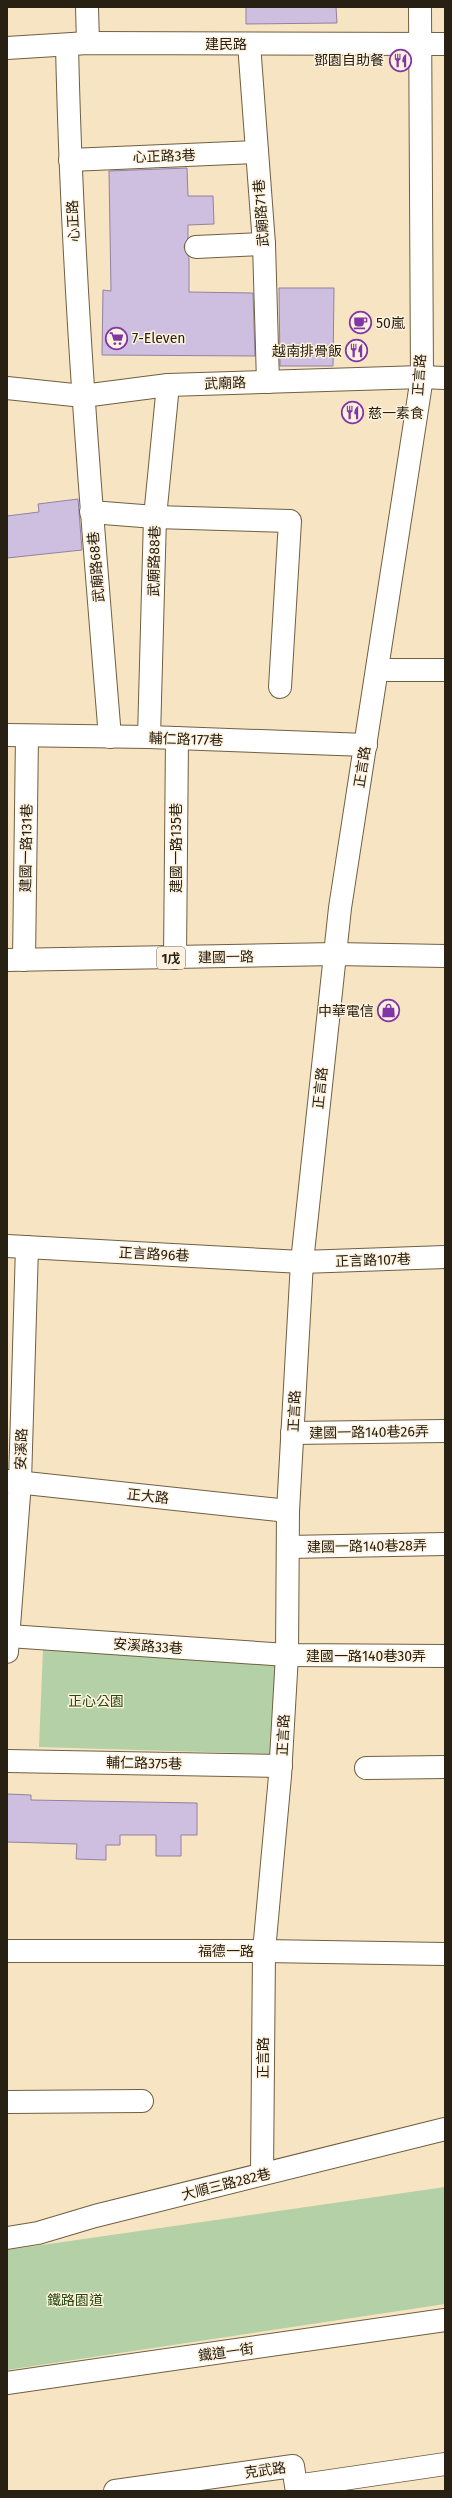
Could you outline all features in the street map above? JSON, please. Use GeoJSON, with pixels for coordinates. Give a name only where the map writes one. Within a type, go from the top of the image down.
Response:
{"type":"FeatureCollection","features":[{"type":"Feature","properties":{"kind":"street","name":"心正路"},"geometry":{"type":"LineString","coordinates":[[83,396],[70,160],[78,44],[87,7]]}},
{"type":"Feature","properties":{"kind":"street","name":"正言路"},"geometry":{"type":"LineString","coordinates":[[262,2174],[264,1951],[281,1766],[287,1655],[288,1511],[302,1262],[335,954],[422,376],[420,7]]}},
{"type":"Feature","properties":{"kind":"street","name":"建民路"},"geometry":{"type":"LineString","coordinates":[[7,48],[78,44],[445,44]]}},
{"type":"Feature","properties":{"kind":"street","name":"武廟路71巷"},"geometry":{"type":"LineString","coordinates":[[250,44],[264,244],[268,382]]}},
{"type":"Feature","properties":{"kind":"street","name":"心正路3巷"},"geometry":{"type":"LineString","coordinates":[[70,160],[257,152]]}},
{"type":"Feature","properties":{"kind":"street"},"geometry":{"type":"LineString","coordinates":[[196,247],[264,244]]}},
{"type":"Feature","properties":{"kind":"street","name":"武廟路"},"geometry":{"type":"LineString","coordinates":[[7,388],[83,396],[168,385],[422,376],[445,378]]}},
{"type":"Feature","properties":{"kind":"street","name":"武廟路88巷"},"geometry":{"type":"LineString","coordinates":[[149,737],[154,517],[168,385]]}},
{"type":"Feature","properties":{"kind":"street","name":"武廟路68巷"},"geometry":{"type":"LineString","coordinates":[[83,396],[110,737]]}},
{"type":"Feature","properties":{"kind":"street"},"geometry":{"type":"LineString","coordinates":[[91,512],[154,517],[290,521],[280,687]]}},
{"type":"Feature","properties":{"kind":"street"},"geometry":{"type":"LineString","coordinates":[[377,670],[445,670]]}},
{"type":"Feature","properties":{"kind":"street","name":"輔仁路177巷"},"geometry":{"type":"LineString","coordinates":[[17,736],[149,737],[366,745]]}},
{"type":"Feature","properties":{"kind":"street","name":"建國一路131巷"},"geometry":{"type":"LineString","coordinates":[[16,960],[17,736]]}},
{"type":"Feature","properties":{"kind":"street","name":"建國一路135巷"},"geometry":{"type":"LineString","coordinates":[[175,958],[177,738]]}},
{"type":"Feature","properties":{"kind":"street","name":"建國一路"},"geometry":{"type":"LineString","coordinates":[[16,960],[335,954],[445,956]]}},
{"type":"Feature","properties":{"kind":"street","name":"正言路96巷"},"geometry":{"type":"LineString","coordinates":[[17,1246],[302,1262]]}},
{"type":"Feature","properties":{"kind":"street","name":"安溪路"},"geometry":{"type":"LineString","coordinates":[[8,1644],[13,1482],[17,1246]]}},
{"type":"Feature","properties":{"kind":"street","name":"正言路107巷"},"geometry":{"type":"LineString","coordinates":[[302,1262],[445,1258]]}},
{"type":"Feature","properties":{"kind":"street","name":"建國一路140巷26弄"},"geometry":{"type":"LineString","coordinates":[[292,1433],[445,1431]]}},
{"type":"Feature","properties":{"kind":"street","name":"正大路"},"geometry":{"type":"LineString","coordinates":[[13,1482],[288,1511]]}},
{"type":"Feature","properties":{"kind":"street","name":"建國一路140巷28弄"},"geometry":{"type":"LineString","coordinates":[[288,1547],[445,1544]]}},
{"type":"Feature","properties":{"kind":"street","name":"安溪路33巷"},"geometry":{"type":"LineString","coordinates":[[8,1644],[287,1655]]}},
{"type":"Feature","properties":{"kind":"street","name":"建國一路140巷30弄"},"geometry":{"type":"LineString","coordinates":[[287,1655],[445,1656]]}},
{"type":"Feature","properties":{"kind":"street","name":"輔仁路375巷"},"geometry":{"type":"LineString","coordinates":[[7,1761],[281,1766]]}},
{"type":"Feature","properties":{"kind":"street"},"geometry":{"type":"LineString","coordinates":[[366,1768],[445,1767]]}},
{"type":"Feature","properties":{"kind":"street","name":"福德一路"},"geometry":{"type":"LineString","coordinates":[[7,1952],[264,1951],[445,1954]]}},
{"type":"Feature","properties":{"kind":"street"},"geometry":{"type":"LineString","coordinates":[[7,2102],[142,2101]]}},
{"type":"Feature","properties":{"kind":"street","name":"大順三路282巷"},"geometry":{"type":"LineString","coordinates":[[7,2238],[38,2233],[95,2216],[445,2129]]}},
{"type":"Feature","properties":{"kind":"street","name":"鐵道一街"},"geometry":{"type":"LineString","coordinates":[[7,2383],[445,2320]]}},
{"type":"Feature","properties":{"kind":"street","name":"克武路"},"geometry":{"type":"LineString","coordinates":[[115,2491],[142,2489],[293,2466],[296,2486],[445,2464]]}},
{"type":"Feature","properties":{"kind":"green space","name":"正心公園"},"geometry":{"type":"Polygon","coordinates":[[[43,1649],[278,1664],[270,1754],[39,1747],[43,1649]]]}},
{"type":"Feature","properties":{"kind":"green space","name":"鐵路園道"},"geometry":{"type":"Polygon","coordinates":[[[445,2187],[445,2304],[7,2370],[7,2250],[445,2187]]]}},
{"type":"Feature","properties":{"kind":"building"},"geometry":{"type":"Polygon","coordinates":[[[246,7],[336,7],[337,23],[246,24],[246,7]]]}},
{"type":"Feature","properties":{"kind":"building"},"geometry":{"type":"Polygon","coordinates":[[[187,168],[188,196],[213,196],[214,224],[188,225],[188,238],[184,247],[189,257],[189,292],[253,293],[255,356],[102,355],[103,290],[111,291],[109,171],[187,168]]]}},
{"type":"Feature","properties":{"kind":"building"},"geometry":{"type":"Polygon","coordinates":[[[279,288],[334,288],[333,366],[280,366],[279,288]]]}},
{"type":"Feature","properties":{"kind":"building"},"geometry":{"type":"Polygon","coordinates":[[[78,499],[82,550],[7,558],[7,516],[39,512],[38,504],[78,499]]]}},
{"type":"Feature","properties":{"kind":"building"},"geometry":{"type":"Polygon","coordinates":[[[7,1794],[31,1795],[31,1800],[197,1803],[197,1835],[181,1835],[181,1856],[156,1856],[156,1835],[120,1835],[120,1845],[106,1845],[106,1860],[76,1859],[77,1844],[7,1842],[7,1794]]]}},
{"type":"Feature","properties":{"kind":"place","name":"鄧園自助餐"},"geometry":{"type":"Point","coordinates":[400,60]}},
{"type":"Feature","properties":{"kind":"place","name":"50嵐"},"geometry":{"type":"Point","coordinates":[360,323]}},
{"type":"Feature","properties":{"kind":"place","name":"7-Eleven"},"geometry":{"type":"Point","coordinates":[116,338]}},
{"type":"Feature","properties":{"kind":"place","name":"越南排骨飯"},"geometry":{"type":"Point","coordinates":[357,351]}},
{"type":"Feature","properties":{"kind":"place","name":"慈一素食"},"geometry":{"type":"Point","coordinates":[353,413]}},
{"type":"Feature","properties":{"kind":"place","name":"中華電信"},"geometry":{"type":"Point","coordinates":[389,1011]}}]}
